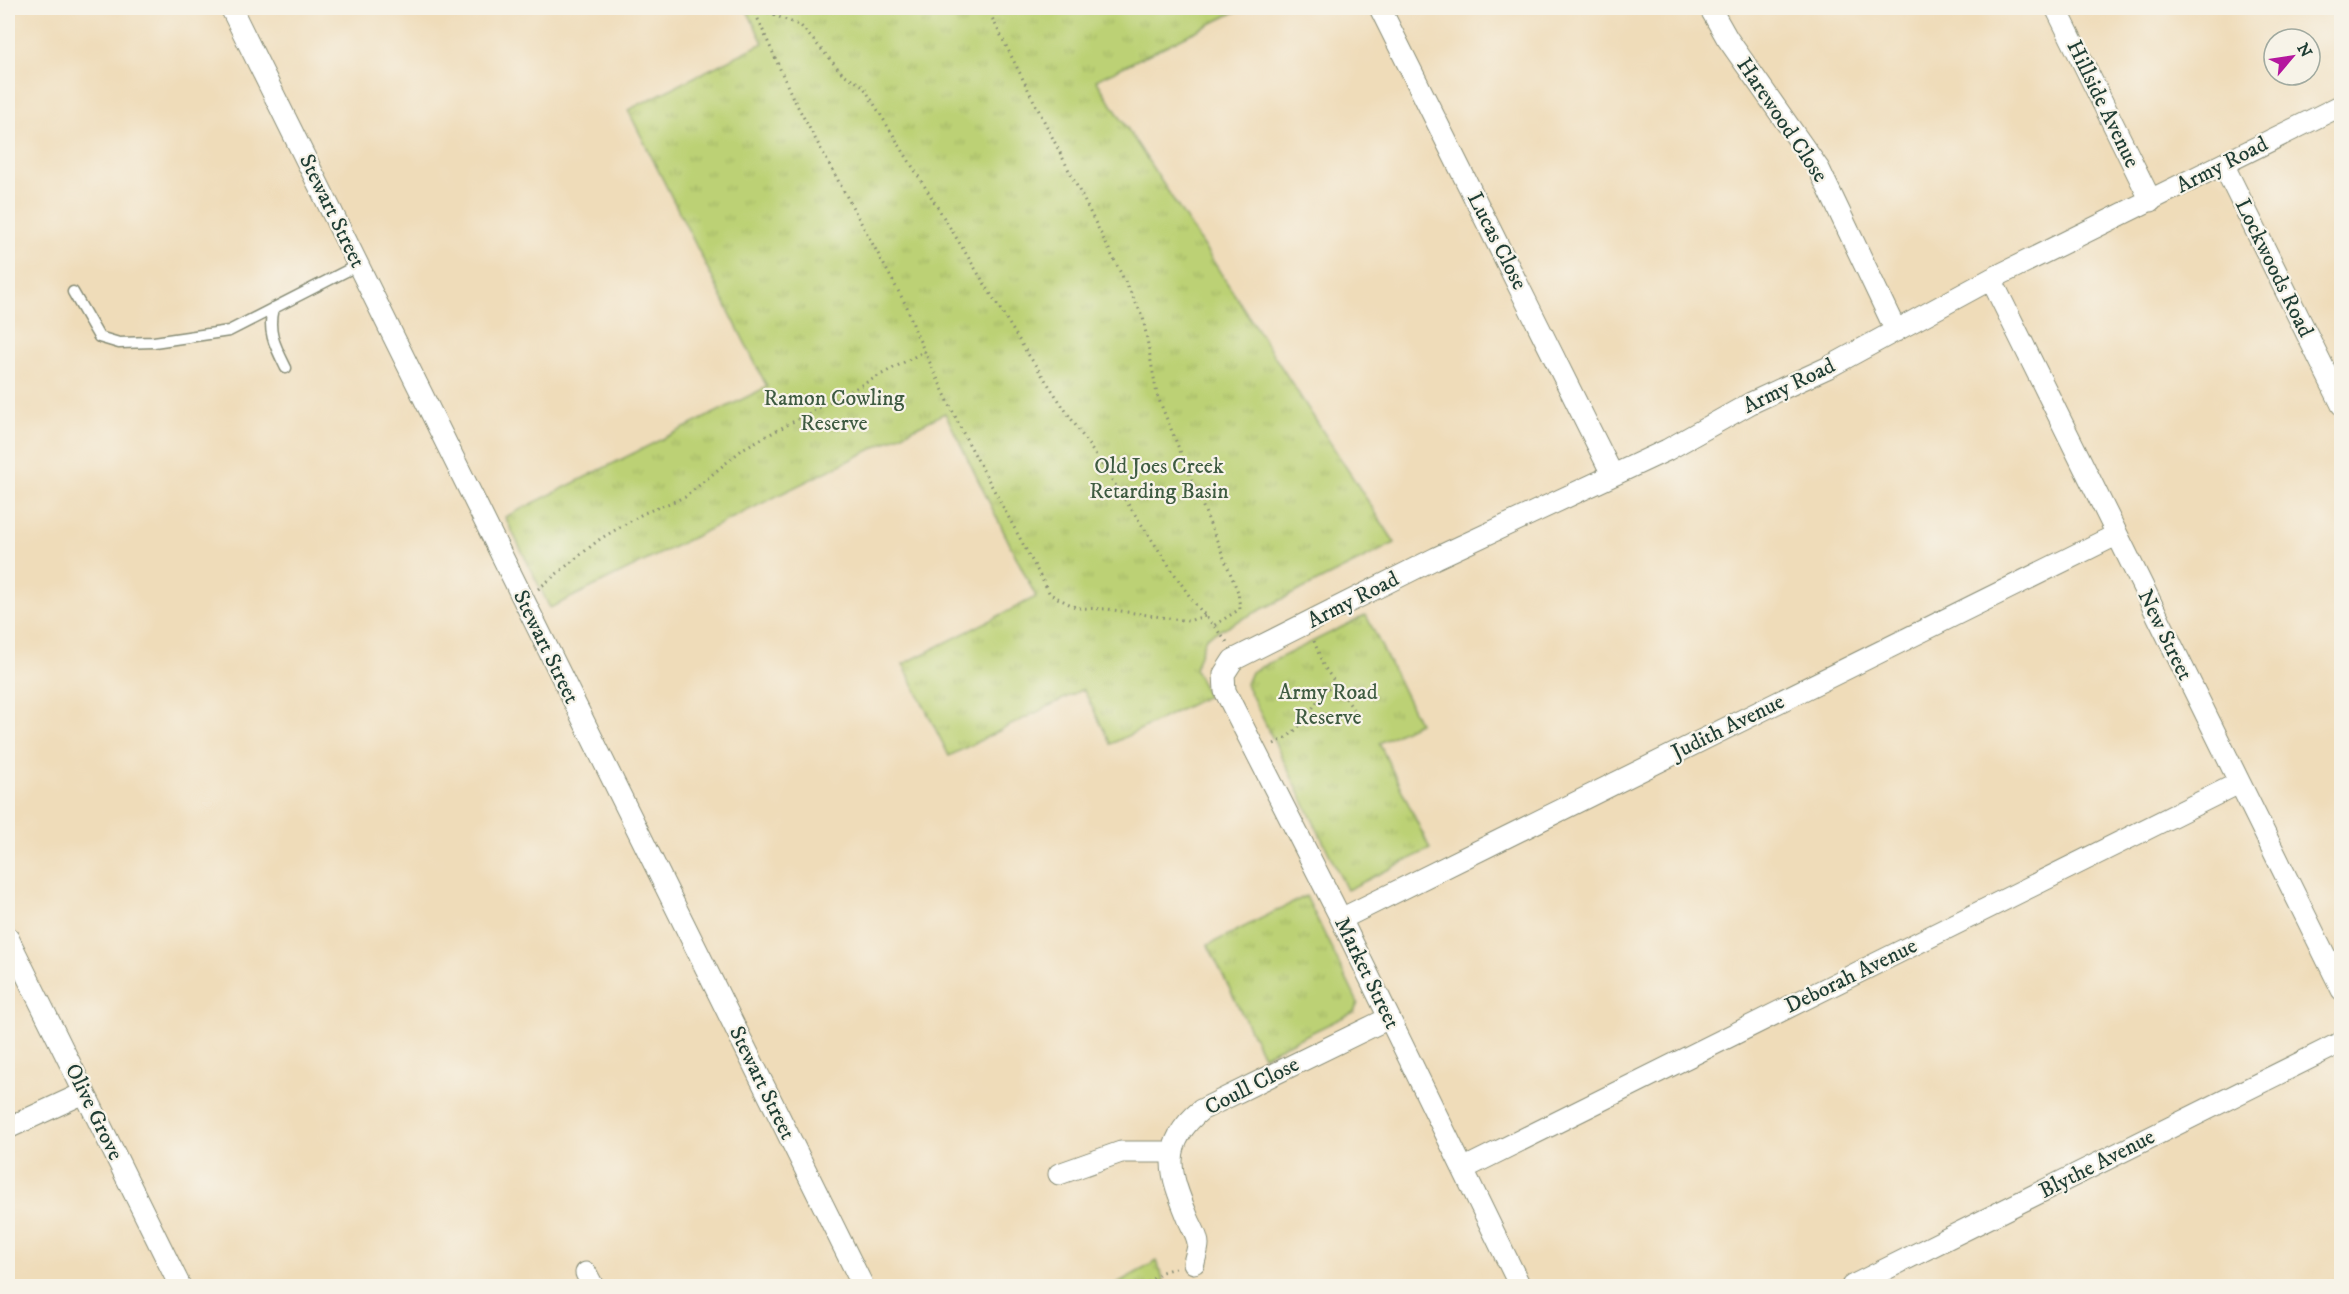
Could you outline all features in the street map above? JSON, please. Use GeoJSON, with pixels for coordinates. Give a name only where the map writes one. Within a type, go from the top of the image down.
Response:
{"type":"FeatureCollection","features":[{"type":"Feature","properties":{"kind":"street","name":"Stewart Street"},"geometry":{"type":"LineString","coordinates":[[231,8],[863,1287]]}},
{"type":"Feature","properties":{"kind":"street","name":"Lucas Close"},"geometry":{"type":"LineString","coordinates":[[1380,8],[1612,474]]}},
{"type":"Feature","properties":{"kind":"street","name":"Harewood Close"},"geometry":{"type":"LineString","coordinates":[[1710,8],[1727,38],[1819,169],[1896,332]]}},
{"type":"Feature","properties":{"kind":"street","name":"Hillside Avenue"},"geometry":{"type":"LineString","coordinates":[[2056,8],[2151,201]]}},
{"type":"Feature","properties":{"kind":"street","name":"Army Road"},"geometry":{"type":"LineString","coordinates":[[1233,660],[1612,474],[1667,450],[1750,403],[1829,367],[1991,279],[2342,105]]}},
{"type":"Feature","properties":{"kind":"street","name":"Lockwoods Road"},"geometry":{"type":"LineString","coordinates":[[2223,164],[2342,405]]}},
{"type":"Feature","properties":{"kind":"street","name":"New Street"},"geometry":{"type":"LineString","coordinates":[[1991,279],[2342,990]]}},
{"type":"Feature","properties":{"kind":"street","name":"Judith Avenue"},"geometry":{"type":"LineString","coordinates":[[1341,919],[2116,535]]}},
{"type":"Feature","properties":{"kind":"street","name":"Market Street"},"geometry":{"type":"LineString","coordinates":[[1233,660],[1224,674],[1225,691],[1341,919],[1520,1287]]}},
{"type":"Feature","properties":{"kind":"street","name":"Deborah Avenue"},"geometry":{"type":"LineString","coordinates":[[1463,1169],[2239,783]]}},
{"type":"Feature","properties":{"kind":"street","name":"Olive Grove"},"geometry":{"type":"LineString","coordinates":[[8,938],[180,1287]]}},
{"type":"Feature","properties":{"kind":"street","name":"Coull Close"},"geometry":{"type":"LineString","coordinates":[[1171,1152],[1187,1122],[1201,1110],[1389,1018]]}},
{"type":"Feature","properties":{"kind":"street","name":"Blythe Avenue"},"geometry":{"type":"LineString","coordinates":[[1852,1287],[2342,1042]]}},
{"type":"Feature","properties":{"kind":"street"},"geometry":{"type":"LineString","coordinates":[[8,1128],[84,1093]]}},
{"type":"Feature","properties":{"kind":"street"},"geometry":{"type":"LineString","coordinates":[[1059,1174],[1121,1152],[1171,1152],[1170,1161],[1178,1193],[1198,1243],[1194,1263]]}},
{"type":"Feature","properties":{"kind":"lane"},"geometry":{"type":"LineString","coordinates":[[74,292],[99,337],[120,343],[154,342],[229,331],[358,265]]}},
{"type":"Feature","properties":{"kind":"lane"},"geometry":{"type":"LineString","coordinates":[[273,308],[269,324],[272,341],[286,368]]}},
{"type":"Feature","properties":{"kind":"path"},"geometry":{"type":"LineString","coordinates":[[755,8],[792,96],[907,307],[962,431],[1050,594],[1077,608],[1107,609],[1188,621],[1205,616]]}},
{"type":"Feature","properties":{"kind":"path"},"geometry":{"type":"LineString","coordinates":[[755,8],[801,26],[842,73],[863,86],[1024,348],[1192,600],[1230,645],[1233,660]]}},
{"type":"Feature","properties":{"kind":"path"},"geometry":{"type":"LineString","coordinates":[[987,8],[1143,317],[1157,395],[1238,592],[1240,609],[1213,626]]}},
{"type":"Feature","properties":{"kind":"path"},"geometry":{"type":"LineString","coordinates":[[536,590],[600,539],[644,513],[685,498],[744,448],[925,351]]}},
{"type":"Feature","properties":{"kind":"path"},"geometry":{"type":"LineString","coordinates":[[1313,639],[1321,660],[1353,709]]}},
{"type":"Feature","properties":{"kind":"path"},"geometry":{"type":"LineString","coordinates":[[1273,745],[1294,734],[1317,698],[1335,683]]}},
{"type":"Feature","properties":{"kind":"path"},"geometry":{"type":"LineString","coordinates":[[1143,1287],[1162,1272]]}},
{"type":"Feature","properties":{"kind":"green space","name":"Old Joes Creek Retarding Basin"},"geometry":{"type":"Polygon","coordinates":[[[746,8],[1243,8],[1096,80],[1395,543],[1206,637],[1195,669],[1208,696],[1111,744],[1083,689],[949,756],[903,664],[1036,597],[945,413],[550,608],[505,517],[767,387],[628,110],[763,43],[746,8]]]}},
{"type":"Feature","properties":{"kind":"green space","name":"Army Road Reserve"},"geometry":{"type":"Polygon","coordinates":[[[1366,615],[1419,723],[1379,743],[1430,849],[1347,890],[1246,684],[1251,672],[1366,615]]]}},
{"type":"Feature","properties":{"kind":"green space"},"geometry":{"type":"Polygon","coordinates":[[[1306,896],[1358,1003],[1354,1012],[1263,1056],[1208,945],[1306,896]]]}},
{"type":"Feature","properties":{"kind":"green space"},"geometry":{"type":"Polygon","coordinates":[[[1157,1261],[1164,1282],[1160,1286],[1112,1286],[1157,1261]]]}},
{"type":"Feature","properties":{"kind":"park label","name":"Ramon Cowling Reserve"},"geometry":{"type":"Point","coordinates":[834,410]}}]}
